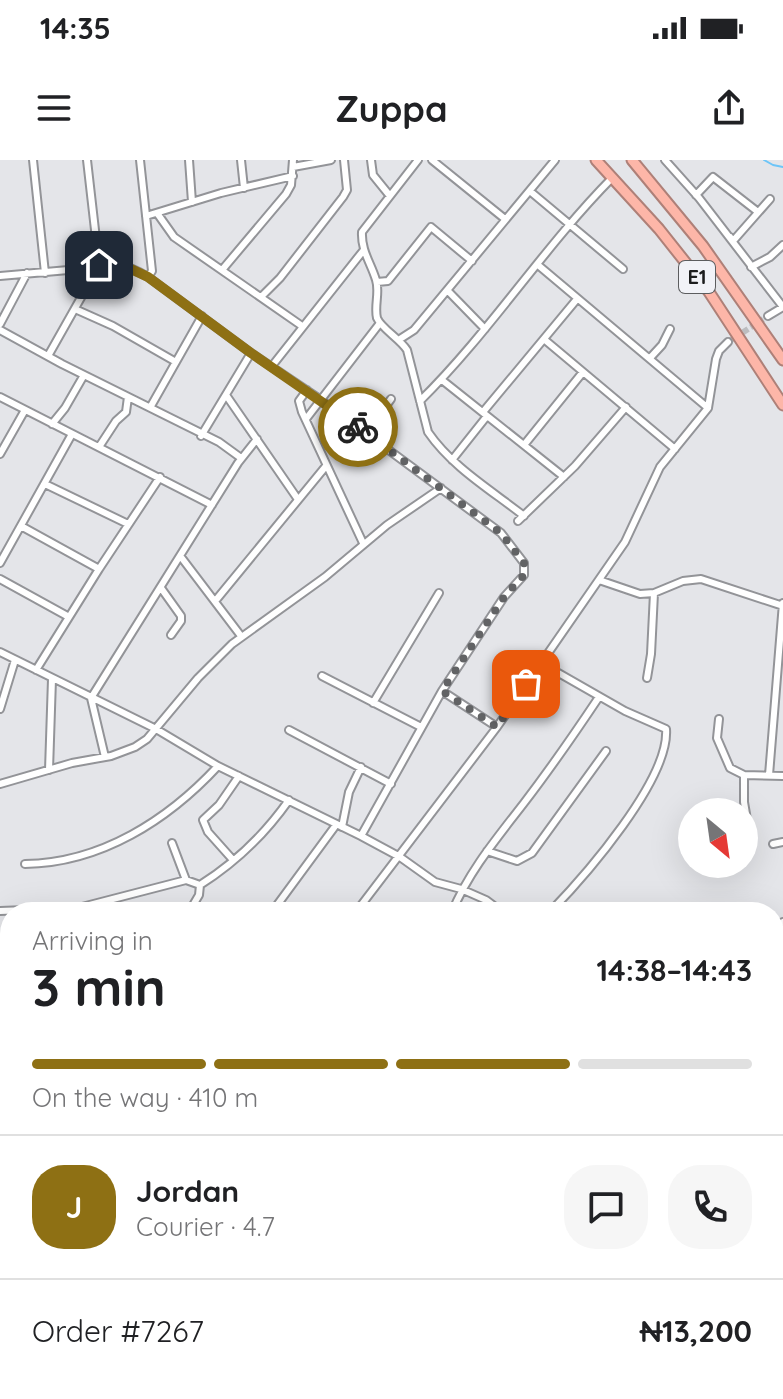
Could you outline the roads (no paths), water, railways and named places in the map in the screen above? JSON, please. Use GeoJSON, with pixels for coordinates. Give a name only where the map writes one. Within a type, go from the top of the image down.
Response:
{"type":"FeatureCollection","features":[{"type":"Feature","properties":{"kind":"highway","name":"E1"},"geometry":{"type":"LineString","coordinates":[[596,160],[659,229],[709,292],[783,405]]}},
{"type":"Feature","properties":{"kind":"highway","name":"E1"},"geometry":{"type":"LineString","coordinates":[[632,160],[703,246],[783,360]]}},
{"type":"Feature","properties":{"kind":"street"},"geometry":{"type":"LineString","coordinates":[[33,160],[45,273]]}},
{"type":"Feature","properties":{"kind":"street"},"geometry":{"type":"LineString","coordinates":[[48,356],[95,266],[87,160]]}},
{"type":"Feature","properties":{"kind":"street"},"geometry":{"type":"LineString","coordinates":[[140,160],[152,271],[148,277]]}},
{"type":"Feature","properties":{"kind":"street"},"geometry":{"type":"LineString","coordinates":[[189,160],[192,202]]}},
{"type":"Feature","properties":{"kind":"street"},"geometry":{"type":"LineString","coordinates":[[241,160],[244,188]]}},
{"type":"Feature","properties":{"kind":"street"},"geometry":{"type":"LineString","coordinates":[[222,270],[286,194],[293,176],[293,163],[331,160]]}},
{"type":"Feature","properties":{"kind":"street"},"geometry":{"type":"LineString","coordinates":[[261,297],[280,278],[343,197],[347,190],[344,160]]}},
{"type":"Feature","properties":{"kind":"street"},"geometry":{"type":"LineString","coordinates":[[371,160],[373,175],[390,196]]}},
{"type":"Feature","properties":{"kind":"street"},"geometry":{"type":"LineString","coordinates":[[418,160],[362,232],[363,251],[377,282],[377,317],[407,350],[428,432],[452,460],[521,518],[564,477],[626,407]]}},
{"type":"Feature","properties":{"kind":"street"},"geometry":{"type":"LineString","coordinates":[[432,160],[505,219]]}},
{"type":"Feature","properties":{"kind":"street"},"geometry":{"type":"LineString","coordinates":[[400,339],[414,330],[448,291],[555,160]]}},
{"type":"Feature","properties":{"kind":"street"},"geometry":{"type":"LineString","coordinates":[[665,160],[783,307],[768,316]]}},
{"type":"Feature","properties":{"kind":"street"},"geometry":{"type":"LineString","coordinates":[[146,216],[293,176]]}},
{"type":"Feature","properties":{"kind":"street"},"geometry":{"type":"LineString","coordinates":[[696,195],[713,177],[758,212]]}},
{"type":"Feature","properties":{"kind":"street"},"geometry":{"type":"LineString","coordinates":[[420,401],[442,380],[569,224],[612,178]]}},
{"type":"Feature","properties":{"kind":"street"},"geometry":{"type":"LineString","coordinates":[[531,192],[623,269]]}},
{"type":"Feature","properties":{"kind":"street"},"geometry":{"type":"LineString","coordinates":[[726,234],[733,241],[770,199]]}},
{"type":"Feature","properties":{"kind":"street"},"geometry":{"type":"LineString","coordinates":[[157,213],[174,237],[302,326]]}},
{"type":"Feature","properties":{"kind":"street"},"geometry":{"type":"LineString","coordinates":[[377,282],[388,281],[431,227],[472,261]]}},
{"type":"Feature","properties":{"kind":"street"},"geometry":{"type":"LineString","coordinates":[[751,267],[770,257],[783,245]]}},
{"type":"Feature","properties":{"kind":"street"},"geometry":{"type":"LineString","coordinates":[[272,366],[363,251]]}},
{"type":"Feature","properties":{"kind":"street"},"geometry":{"type":"LineString","coordinates":[[0,276],[120,264],[148,277],[441,488],[501,533],[518,553],[526,570],[498,606],[442,691],[361,836]]}},
{"type":"Feature","properties":{"kind":"street"},"geometry":{"type":"LineString","coordinates":[[538,265],[708,408]]}},
{"type":"Feature","properties":{"kind":"street"},"geometry":{"type":"LineString","coordinates":[[27,273],[0,327],[84,375],[151,406],[201,436],[219,442],[241,458]]}},
{"type":"Feature","properties":{"kind":"street"},"geometry":{"type":"LineString","coordinates":[[448,291],[485,329]]}},
{"type":"Feature","properties":{"kind":"street"},"geometry":{"type":"LineString","coordinates":[[452,460],[577,299]]}},
{"type":"Feature","properties":{"kind":"street"},"geometry":{"type":"LineString","coordinates":[[75,309],[113,326],[176,362]]}},
{"type":"Feature","properties":{"kind":"street"},"geometry":{"type":"LineString","coordinates":[[151,406],[202,316]]}},
{"type":"Feature","properties":{"kind":"street"},"geometry":{"type":"LineString","coordinates":[[306,419],[380,323]]}},
{"type":"Feature","properties":{"kind":"street"},"geometry":{"type":"LineString","coordinates":[[650,358],[662,345],[670,329]]}},
{"type":"Feature","properties":{"kind":"street"},"geometry":{"type":"LineString","coordinates":[[545,340],[675,449]]}},
{"type":"Feature","properties":{"kind":"street"},"geometry":{"type":"LineString","coordinates":[[364,902],[497,727],[625,542],[649,488],[708,408],[716,359],[728,342]]}},
{"type":"Feature","properties":{"kind":"street"},"geometry":{"type":"LineString","coordinates":[[201,436],[251,353]]}},
{"type":"Feature","properties":{"kind":"street"},"geometry":{"type":"LineString","coordinates":[[524,445],[583,372]]}},
{"type":"Feature","properties":{"kind":"street"},"geometry":{"type":"LineString","coordinates":[[52,424],[84,375]]}},
{"type":"Feature","properties":{"kind":"street"},"geometry":{"type":"LineString","coordinates":[[442,380],[564,477]]}},
{"type":"Feature","properties":{"kind":"street"},"geometry":{"type":"LineString","coordinates":[[307,390],[299,401],[363,543]]}},
{"type":"Feature","properties":{"kind":"street"},"geometry":{"type":"LineString","coordinates":[[226,395],[297,498]]}},
{"type":"Feature","properties":{"kind":"street"},"geometry":{"type":"LineString","coordinates":[[0,397],[212,505]]}},
{"type":"Feature","properties":{"kind":"street"},"geometry":{"type":"LineString","coordinates":[[99,447],[116,421],[126,412],[128,397]]}},
{"type":"Feature","properties":{"kind":"street"},"geometry":{"type":"LineString","coordinates":[[366,433],[391,399]]}},
{"type":"Feature","properties":{"kind":"street"},"geometry":{"type":"LineString","coordinates":[[0,454],[25,410]]}},
{"type":"Feature","properties":{"kind":"street"},"geometry":{"type":"LineString","coordinates":[[0,563],[72,434]]}},
{"type":"Feature","properties":{"kind":"street"},"geometry":{"type":"LineString","coordinates":[[105,757],[91,698],[241,458],[257,439]]}},
{"type":"Feature","properties":{"kind":"street"},"geometry":{"type":"LineString","coordinates":[[216,600],[326,466]]}},
{"type":"Feature","properties":{"kind":"street"},"geometry":{"type":"LineString","coordinates":[[36,670],[160,477]]}},
{"type":"Feature","properties":{"kind":"street"},"geometry":{"type":"LineString","coordinates":[[45,484],[128,524]]}},
{"type":"Feature","properties":{"kind":"street"},"geometry":{"type":"LineString","coordinates":[[0,784],[130,750],[147,739],[198,678],[241,636],[325,577],[363,543],[441,488]]}},
{"type":"Feature","properties":{"kind":"street"},"geometry":{"type":"LineString","coordinates":[[21,526],[99,569]]}},
{"type":"Feature","properties":{"kind":"street"},"geometry":{"type":"LineString","coordinates":[[181,557],[241,636]]}},
{"type":"Feature","properties":{"kind":"street"},"geometry":{"type":"LineString","coordinates":[[0,579],[69,617]]}},
{"type":"Feature","properties":{"kind":"street"},"geometry":{"type":"LineString","coordinates":[[599,580],[630,592],[654,593],[683,581],[701,579],[782,605],[769,775]]}},
{"type":"Feature","properties":{"kind":"street"},"geometry":{"type":"LineString","coordinates":[[161,588],[181,616],[171,635]]}},
{"type":"Feature","properties":{"kind":"street"},"geometry":{"type":"LineString","coordinates":[[373,703],[439,593]]}},
{"type":"Feature","properties":{"kind":"street"},"geometry":{"type":"LineString","coordinates":[[647,678],[654,593]]}},
{"type":"Feature","properties":{"kind":"street"},"geometry":{"type":"LineString","coordinates":[[0,652],[156,729],[218,766],[361,836],[400,857],[435,882],[461,889],[489,902]]}},
{"type":"Feature","properties":{"kind":"street"},"geometry":{"type":"LineString","coordinates":[[0,709],[15,660]]}},
{"type":"Feature","properties":{"kind":"street"},"geometry":{"type":"LineString","coordinates":[[541,663],[599,697],[666,729],[654,776],[607,845],[559,902]]}},
{"type":"Feature","properties":{"kind":"street"},"geometry":{"type":"LineString","coordinates":[[322,676],[421,727]]}},
{"type":"Feature","properties":{"kind":"street"},"geometry":{"type":"LineString","coordinates":[[49,770],[52,679]]}},
{"type":"Feature","properties":{"kind":"street"},"geometry":{"type":"LineString","coordinates":[[442,691],[497,727]]}},
{"type":"Feature","properties":{"kind":"street"},"geometry":{"type":"LineString","coordinates":[[456,902],[461,889],[487,851],[567,746],[599,697]]}},
{"type":"Feature","properties":{"kind":"street"},"geometry":{"type":"LineString","coordinates":[[719,719],[717,738],[730,768],[744,775],[783,776]]}},
{"type":"Feature","properties":{"kind":"street"},"geometry":{"type":"LineString","coordinates":[[289,730],[391,784]]}},
{"type":"Feature","properties":{"kind":"street"},"geometry":{"type":"LineString","coordinates":[[487,851],[517,861],[532,853],[606,751]]}},
{"type":"Feature","properties":{"kind":"street"},"geometry":{"type":"LineString","coordinates":[[25,864],[57,862],[139,832],[184,800],[218,766]]}},
{"type":"Feature","properties":{"kind":"street"},"geometry":{"type":"LineString","coordinates":[[280,902],[339,826],[349,792],[361,767]]}},
{"type":"Feature","properties":{"kind":"street"},"geometry":{"type":"LineString","coordinates":[[744,775],[744,798]]}},
{"type":"Feature","properties":{"kind":"street"},"geometry":{"type":"LineString","coordinates":[[233,860],[208,832],[203,820],[219,805],[239,776]]}},
{"type":"Feature","properties":{"kind":"street"},"geometry":{"type":"LineString","coordinates":[[195,902],[200,885],[233,860],[271,824],[289,800]]}},
{"type":"Feature","properties":{"kind":"street"},"geometry":{"type":"LineString","coordinates":[[773,844],[783,842]]}},
{"type":"Feature","properties":{"kind":"street"},"geometry":{"type":"LineString","coordinates":[[172,843],[186,880]]}},
{"type":"Feature","properties":{"kind":"street"},"geometry":{"type":"LineString","coordinates":[[118,902],[186,880],[200,885]]}},
{"type":"Feature","properties":{"kind":"waterway"},"geometry":{"type":"LineString","coordinates":[[764,160],[783,167]]}},
{"type":"Feature","properties":{"kind":"tunnel"},"geometry":{"type":"LineString","coordinates":[[728,342],[768,316]]}}]}
